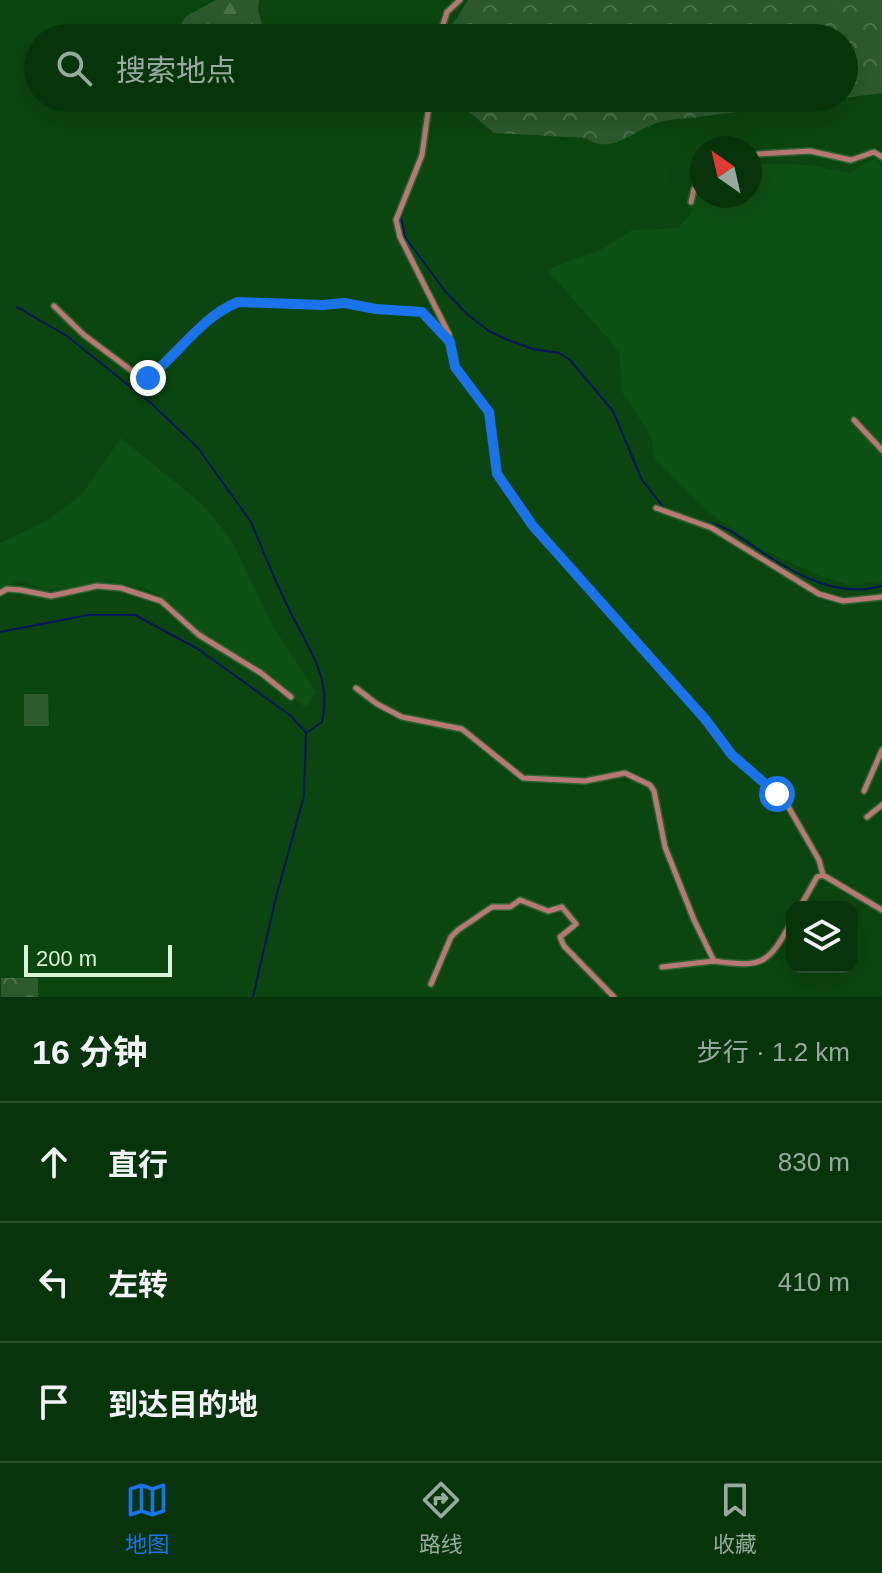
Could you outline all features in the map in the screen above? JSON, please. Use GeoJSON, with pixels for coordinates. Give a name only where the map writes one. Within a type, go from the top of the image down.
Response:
{"type":"FeatureCollection","features":[{"type":"Feature","properties":{"kind":"street"},"geometry":{"type":"LineString","coordinates":[[443,24],[447,12],[460,0]]}},
{"type":"Feature","properties":{"kind":"street"},"geometry":{"type":"LineString","coordinates":[[428,112],[422,155],[396,220],[400,237],[449,334],[455,367],[489,412],[497,474],[533,526],[705,719],[732,755],[785,801],[819,860],[823,875],[882,910]]}},
{"type":"Feature","properties":{"kind":"street"},"geometry":{"type":"LineString","coordinates":[[762,154],[810,151],[851,160],[874,152],[882,157]]}},
{"type":"Feature","properties":{"kind":"street"},"geometry":{"type":"LineString","coordinates":[[54,306],[84,335],[140,377],[148,378],[209,319],[238,302],[344,303],[422,312],[450,342]]}},
{"type":"Feature","properties":{"kind":"street"},"geometry":{"type":"LineString","coordinates":[[854,420],[882,450]]}},
{"type":"Feature","properties":{"kind":"street"},"geometry":{"type":"LineString","coordinates":[[656,508],[712,528],[819,594],[843,601],[882,597]]}},
{"type":"Feature","properties":{"kind":"street"},"geometry":{"type":"LineString","coordinates":[[0,593],[7,589],[51,596],[97,586],[121,588],[161,601],[199,635],[261,673],[291,697]]}},
{"type":"Feature","properties":{"kind":"street"},"geometry":{"type":"LineString","coordinates":[[356,688],[402,717],[462,729],[523,778],[585,781],[625,773],[650,785],[654,791],[665,847],[714,961]]}},
{"type":"Feature","properties":{"kind":"street"},"geometry":{"type":"LineString","coordinates":[[864,791],[882,750]]}},
{"type":"Feature","properties":{"kind":"street"},"geometry":{"type":"LineString","coordinates":[[867,817],[882,805]]}},
{"type":"Feature","properties":{"kind":"street"},"geometry":{"type":"LineString","coordinates":[[803,901],[817,877],[823,875]]}},
{"type":"Feature","properties":{"kind":"street"},"geometry":{"type":"LineString","coordinates":[[431,984],[451,937],[458,930],[492,907],[510,907],[520,900],[548,911],[562,907],[569,913],[576,924],[560,937],[564,946],[614,997]]}},
{"type":"Feature","properties":{"kind":"street"},"geometry":{"type":"LineString","coordinates":[[662,967],[714,961],[738,964],[767,959],[786,931]]}},
{"type":"Feature","properties":{"kind":"shaded area"},"geometry":{"type":"Polygon","coordinates":[[[875,157],[882,167],[882,581],[850,585],[820,576],[763,550],[711,514],[655,459],[651,436],[622,392],[619,351],[547,270],[602,249],[632,230],[678,228],[692,208],[762,208],[762,163],[810,165],[850,173],[875,157]]]}},
{"type":"Feature","properties":{"kind":"shaded area"},"geometry":{"type":"Polygon","coordinates":[[[121,438],[202,504],[232,541],[273,626],[316,692],[306,708],[251,666],[202,635],[161,596],[141,587],[110,582],[46,590],[21,580],[0,589],[0,543],[48,520],[81,495],[121,438]]]}},
{"type":"Feature","properties":{"kind":"green space"},"geometry":{"type":"Polygon","coordinates":[[[216,0],[259,0],[262,24],[181,24],[185,17],[216,0]]]}},
{"type":"Feature","properties":{"kind":"green space"},"geometry":{"type":"Polygon","coordinates":[[[468,0],[882,0],[882,93],[858,96],[858,24],[453,24],[468,0]]]}},
{"type":"Feature","properties":{"kind":"green space"},"geometry":{"type":"Polygon","coordinates":[[[469,112],[736,112],[666,120],[611,144],[595,143],[586,138],[494,133],[469,112]]]}},
{"type":"Feature","properties":{"kind":"green space"},"geometry":{"type":"Polygon","coordinates":[[[24,694],[48,694],[49,726],[24,726],[24,694]]]}},
{"type":"Feature","properties":{"kind":"green space"},"geometry":{"type":"Polygon","coordinates":[[[1,978],[38,978],[38,997],[1,997],[1,978]]]}},
{"type":"Feature","properties":{"kind":"waterway"},"geometry":{"type":"LineString","coordinates":[[414,181],[423,160]]}},
{"type":"Feature","properties":{"kind":"waterway"},"geometry":{"type":"LineString","coordinates":[[406,202],[401,217],[405,237],[445,291],[489,331],[533,349],[559,353],[570,360],[613,411],[642,480],[665,509]]}},
{"type":"Feature","properties":{"kind":"waterway"},"geometry":{"type":"LineString","coordinates":[[17,307],[67,336],[152,404],[198,448],[251,522],[321,676],[324,690],[322,722],[306,733]]}},
{"type":"Feature","properties":{"kind":"waterway"},"geometry":{"type":"LineString","coordinates":[[701,522],[730,531],[785,566],[816,581],[848,589],[882,586]]}},
{"type":"Feature","properties":{"kind":"waterway"},"geometry":{"type":"LineString","coordinates":[[0,632],[88,615],[135,615],[198,649],[291,716],[306,733],[304,796],[253,997]]}},
{"type":"Feature","properties":{"kind":"route"},"geometry":{"type":"LineString","coordinates":[[148,378],[209,319],[238,302],[344,303],[422,312],[432,319],[450,342],[455,367],[489,412],[497,474],[533,526],[705,719],[732,755],[777,794]]}}]}
